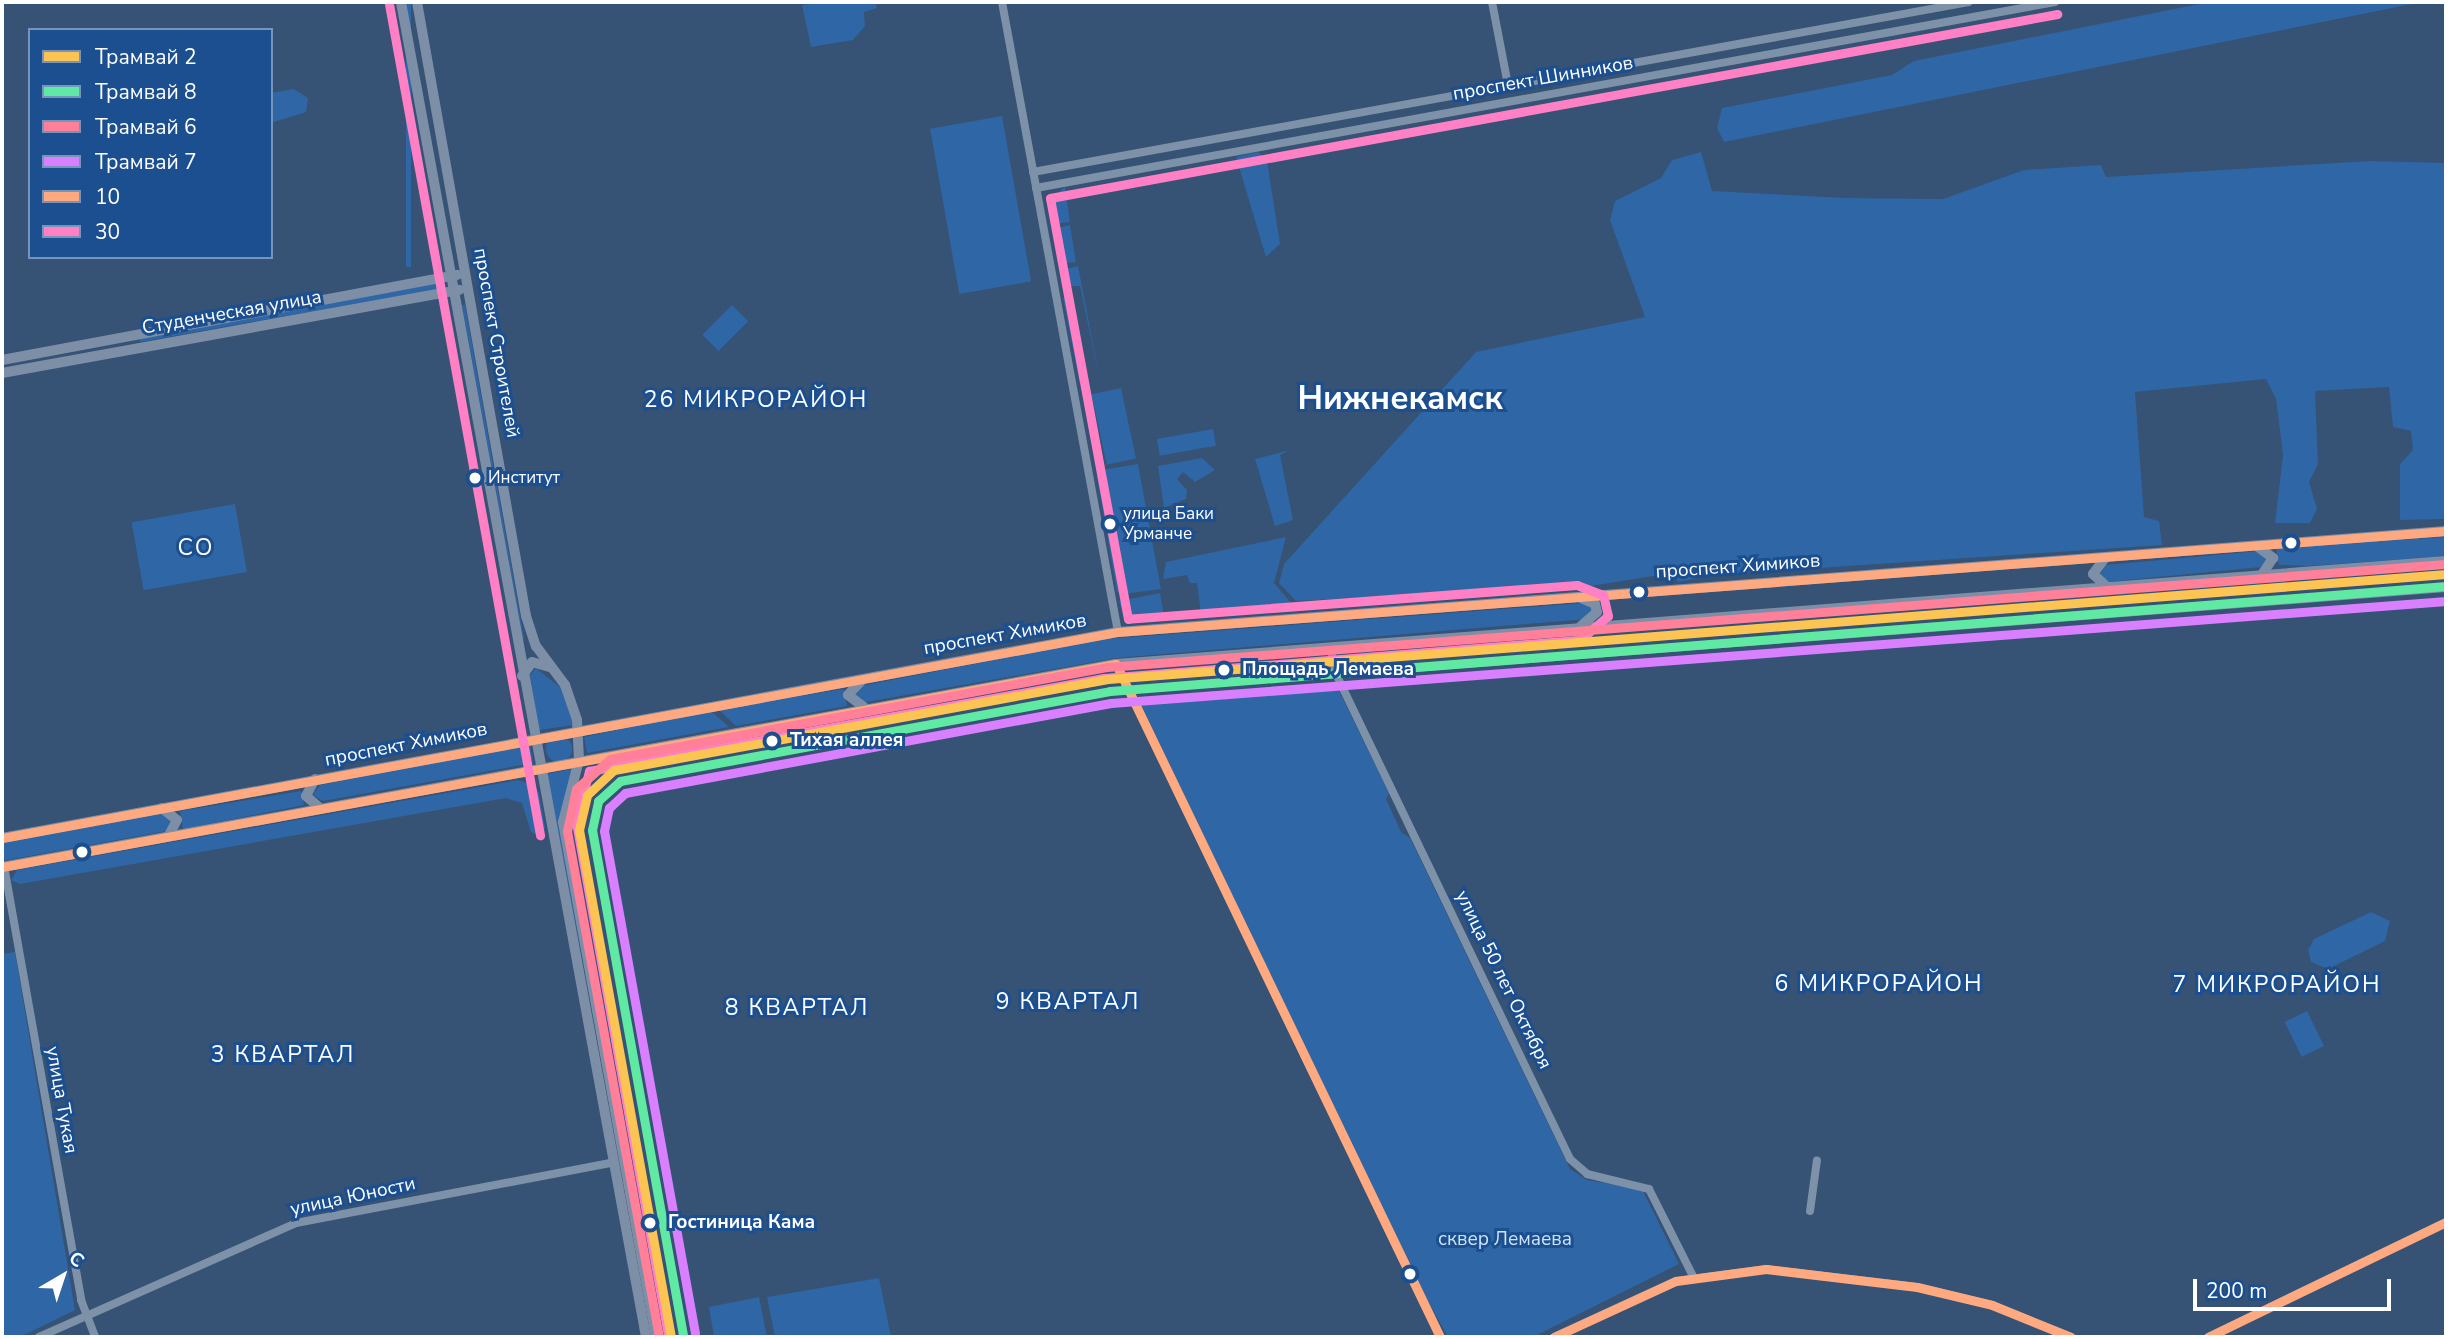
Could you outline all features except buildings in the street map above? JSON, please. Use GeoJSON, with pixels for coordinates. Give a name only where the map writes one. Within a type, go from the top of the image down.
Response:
{"type":"FeatureCollection","features":[{"type":"Feature","properties":{"kind":"main road","name":"проспект Строителей"},"geometry":{"type":"LineString","coordinates":[[401,2],[456,291],[522,678],[606,1115],[607,1146],[615,1191],[646,1337]]}},
{"type":"Feature","properties":{"kind":"main road","name":"проспект Строителей"},"geometry":{"type":"LineString","coordinates":[[417,2],[531,635],[573,703],[579,730],[579,760],[563,822],[625,1143],[656,1337]]}},
{"type":"Feature","properties":{"kind":"main road","name":"Студенческая улица"},"geometry":{"type":"LineString","coordinates":[[2,373],[123,344],[135,335],[467,274]]}},
{"type":"Feature","properties":{"kind":"main road","name":"Студенческая улица"},"geometry":{"type":"LineString","coordinates":[[2,360],[123,344],[138,347],[469,288]]}},
{"type":"Feature","properties":{"kind":"main road"},"geometry":{"type":"LineString","coordinates":[[135,335],[138,347]]}},
{"type":"Feature","properties":{"kind":"main road","name":"проспект Химиков"},"geometry":{"type":"LineString","coordinates":[[2,838],[1118,632],[2446,531]]}},
{"type":"Feature","properties":{"kind":"main road"},"geometry":{"type":"LineString","coordinates":[[2253,546],[2273,558],[2271,568],[2261,575]]}},
{"type":"Feature","properties":{"kind":"main road"},"geometry":{"type":"LineString","coordinates":[[2107,587],[2092,574],[2096,564],[2108,557]]}},
{"type":"Feature","properties":{"kind":"main road"},"geometry":{"type":"LineString","coordinates":[[3,866],[1116,664],[2446,561]]}},
{"type":"Feature","properties":{"kind":"main road"},"geometry":{"type":"LineString","coordinates":[[1577,597],[1595,604],[1597,612],[1578,628]]}},
{"type":"Feature","properties":{"kind":"main road"},"geometry":{"type":"LineString","coordinates":[[516,639],[528,643],[531,635]]}},
{"type":"Feature","properties":{"kind":"main road"},"geometry":{"type":"LineString","coordinates":[[522,678],[532,662],[555,671]]}},
{"type":"Feature","properties":{"kind":"main road"},"geometry":{"type":"LineString","coordinates":[[866,678],[848,695],[853,704],[868,709]]}},
{"type":"Feature","properties":{"kind":"main road"},"geometry":{"type":"LineString","coordinates":[[573,703],[590,722],[601,726]]}},
{"type":"Feature","properties":{"kind":"main road"},"geometry":{"type":"LineString","coordinates":[[315,779],[306,796],[320,808]]}},
{"type":"Feature","properties":{"kind":"main road"},"geometry":{"type":"LineString","coordinates":[[160,808],[177,820],[166,836]]}},
{"type":"Feature","properties":{"kind":"main road"},"geometry":{"type":"LineString","coordinates":[[607,1146],[612,1136],[625,1143]]}},
{"type":"Feature","properties":{"kind":"main road"},"geometry":{"type":"LineString","coordinates":[[615,1191],[625,1195],[632,1186]]}},
{"type":"Feature","properties":{"kind":"street"},"geometry":{"type":"LineString","coordinates":[[1002,2],[1118,632]]}},
{"type":"Feature","properties":{"kind":"street"},"geometry":{"type":"LineString","coordinates":[[1492,2],[1508,85]]}},
{"type":"Feature","properties":{"kind":"street","name":"проспект Шинников"},"geometry":{"type":"LineString","coordinates":[[1033,172],[1969,2]]}},
{"type":"Feature","properties":{"kind":"street","name":"проспект Шинников"},"geometry":{"type":"LineString","coordinates":[[1036,188],[2055,2]]}},
{"type":"Feature","properties":{"kind":"street"},"geometry":{"type":"LineString","coordinates":[[1336,674],[2446,588]]}},
{"type":"Feature","properties":{"kind":"street","name":"улица 50 лет Октября"},"geometry":{"type":"LineString","coordinates":[[1330,647],[1336,674],[1573,1164],[1587,1174],[1649,1189],[1693,1276]]}},
{"type":"Feature","properties":{"kind":"street"},"geometry":{"type":"LineString","coordinates":[[1116,664],[1440,1337]]}},
{"type":"Feature","properties":{"kind":"street","name":"улица Тукая"},"geometry":{"type":"LineString","coordinates":[[3,866],[86,1315],[95,1337]]}},
{"type":"Feature","properties":{"kind":"street"},"geometry":{"type":"LineString","coordinates":[[1810,1211],[1817,1160]]}},
{"type":"Feature","properties":{"kind":"street","name":"улица Юности"},"geometry":{"type":"LineString","coordinates":[[39,1337],[296,1223],[610,1163]]}},
{"type":"Feature","properties":{"kind":"street"},"geometry":{"type":"LineString","coordinates":[[2208,1337],[2446,1222]]}},
{"type":"Feature","properties":{"kind":"street"},"geometry":{"type":"LineString","coordinates":[[1554,1337],[1693,1276],[1788,1270],[1917,1287],[1992,1305],[2071,1337]]}},
{"type":"Feature","properties":{"kind":"green space"},"geometry":{"type":"Polygon","coordinates":[[[406,2],[411,2],[411,267],[406,267],[406,2]]]}},
{"type":"Feature","properties":{"kind":"green space"},"geometry":{"type":"Polygon","coordinates":[[[875,2],[877,8],[864,12],[865,26],[853,40],[811,47],[802,5],[875,2]]]}},
{"type":"Feature","properties":{"kind":"green space"},"geometry":{"type":"Polygon","coordinates":[[[2209,2],[2422,2],[1724,142],[1717,128],[1722,108],[1892,75],[1914,61],[2209,2]]]}},
{"type":"Feature","properties":{"kind":"green space"},"geometry":{"type":"Polygon","coordinates":[[[294,89],[308,98],[306,112],[273,122],[273,93],[294,89]]]}},
{"type":"Feature","properties":{"kind":"green space"},"geometry":{"type":"Polygon","coordinates":[[[1002,116],[1031,281],[959,294],[930,129],[1002,116]]]}},
{"type":"Feature","properties":{"kind":"green space"},"geometry":{"type":"Polygon","coordinates":[[[1258,152],[1267,161],[1280,244],[1266,257],[1236,157],[1258,152]]]}},
{"type":"Feature","properties":{"kind":"green space"},"geometry":{"type":"Polygon","coordinates":[[[1701,152],[1712,191],[1844,198],[1943,199],[2024,170],[2101,165],[2106,177],[2369,161],[2446,163],[2446,519],[2400,520],[2400,464],[2413,450],[2411,431],[2393,427],[2389,387],[2315,391],[2318,464],[2309,482],[2317,509],[2310,523],[2275,523],[2283,455],[2276,399],[2266,379],[2135,392],[2144,517],[2159,521],[2162,545],[1713,575],[1678,582],[1672,573],[1591,586],[1296,601],[1279,583],[1284,564],[1476,352],[1645,317],[1610,220],[1615,201],[1661,178],[1672,160],[1701,152]]]}},
{"type":"Feature","properties":{"kind":"green space"},"geometry":{"type":"Polygon","coordinates":[[[1065,187],[1070,222],[1053,224],[1047,202],[1065,187]]]}},
{"type":"Feature","properties":{"kind":"green space"},"geometry":{"type":"Polygon","coordinates":[[[1070,225],[1076,262],[1061,264],[1052,229],[1070,225]]]}},
{"type":"Feature","properties":{"kind":"green space"},"geometry":{"type":"Polygon","coordinates":[[[1078,266],[1100,381],[1080,286],[1062,286],[1061,270],[1078,266]]]}},
{"type":"Feature","properties":{"kind":"green space"},"geometry":{"type":"Polygon","coordinates":[[[437,283],[438,289],[140,342],[139,338],[437,283]]]}},
{"type":"Feature","properties":{"kind":"green space"},"geometry":{"type":"Polygon","coordinates":[[[1070,297],[1086,381],[1080,383],[1063,298],[1070,297]]]}},
{"type":"Feature","properties":{"kind":"green space"},"geometry":{"type":"Polygon","coordinates":[[[462,305],[465,305],[524,638],[523,638],[462,305]]]}},
{"type":"Feature","properties":{"kind":"green space"},"geometry":{"type":"Polygon","coordinates":[[[732,305],[748,321],[719,351],[702,335],[732,305]]]}},
{"type":"Feature","properties":{"kind":"green space"},"geometry":{"type":"Polygon","coordinates":[[[1121,388],[1136,458],[1107,465],[1092,394],[1121,388]]]}},
{"type":"Feature","properties":{"kind":"green space"},"geometry":{"type":"Polygon","coordinates":[[[1213,429],[1216,446],[1160,456],[1157,439],[1213,429]]]}},
{"type":"Feature","properties":{"kind":"green space"},"geometry":{"type":"Polygon","coordinates":[[[1290,450],[1280,455],[1293,520],[1275,526],[1255,459],[1290,450]]]}},
{"type":"Feature","properties":{"kind":"green space"},"geometry":{"type":"Polygon","coordinates":[[[1202,458],[1215,470],[1195,482],[1183,472],[1177,479],[1187,490],[1186,499],[1164,508],[1158,466],[1202,458]]]}},
{"type":"Feature","properties":{"kind":"green space"},"geometry":{"type":"Polygon","coordinates":[[[1138,464],[1161,589],[1124,594],[1117,592],[1097,477],[1101,470],[1138,464]]]}},
{"type":"Feature","properties":{"kind":"green space"},"geometry":{"type":"Polygon","coordinates":[[[235,504],[247,572],[144,590],[132,522],[235,504]]]}},
{"type":"Feature","properties":{"kind":"green space"},"geometry":{"type":"Polygon","coordinates":[[[1286,537],[1274,583],[1291,603],[1201,614],[1197,583],[1190,583],[1187,575],[1163,579],[1166,562],[1286,537]]]}},
{"type":"Feature","properties":{"kind":"green space"},"geometry":{"type":"Polygon","coordinates":[[[2446,537],[2446,556],[2308,566],[2279,565],[2276,548],[2446,537]]]}},
{"type":"Feature","properties":{"kind":"green space"},"geometry":{"type":"Polygon","coordinates":[[[2259,551],[2268,558],[2261,567],[2107,582],[2098,577],[2106,565],[2259,551]]]}},
{"type":"Feature","properties":{"kind":"green space"},"geometry":{"type":"Polygon","coordinates":[[[1160,593],[1165,620],[1125,622],[1119,601],[1160,593]]]}},
{"type":"Feature","properties":{"kind":"green space"},"geometry":{"type":"Polygon","coordinates":[[[1584,603],[1593,609],[1588,619],[1116,658],[861,703],[852,694],[860,686],[1104,639],[1584,603]]]}},
{"type":"Feature","properties":{"kind":"green space"},"geometry":{"type":"Polygon","coordinates":[[[536,668],[561,688],[574,725],[539,730],[530,675],[536,668]]]}},
{"type":"Feature","properties":{"kind":"green space"},"geometry":{"type":"Polygon","coordinates":[[[844,689],[847,706],[736,726],[718,709],[844,689]]]}},
{"type":"Feature","properties":{"kind":"green space","name":"сквер Лемаева"},"geometry":{"type":"Polygon","coordinates":[[[1338,689],[1389,793],[1386,799],[1401,832],[1410,838],[1570,1169],[1587,1180],[1642,1189],[1679,1264],[1533,1337],[1448,1337],[1405,1260],[1139,700],[1338,689]]]}},
{"type":"Feature","properties":{"kind":"green space"},"geometry":{"type":"Polygon","coordinates":[[[710,710],[729,727],[587,753],[584,737],[710,710]]]}},
{"type":"Feature","properties":{"kind":"green space"},"geometry":{"type":"Polygon","coordinates":[[[559,736],[568,740],[572,749],[568,758],[559,762],[550,758],[546,749],[550,740],[559,736]]]}},
{"type":"Feature","properties":{"kind":"green space"},"geometry":{"type":"Polygon","coordinates":[[[530,744],[533,763],[323,801],[313,795],[320,785],[530,744]]]}},
{"type":"Feature","properties":{"kind":"green space"},"geometry":{"type":"Polygon","coordinates":[[[572,769],[559,823],[613,1120],[547,774],[572,769]]]}},
{"type":"Feature","properties":{"kind":"green space"},"geometry":{"type":"Polygon","coordinates":[[[518,780],[532,784],[539,793],[545,828],[541,836],[531,832],[522,803],[506,798],[20,884],[11,880],[17,870],[518,780]]]}},
{"type":"Feature","properties":{"kind":"green space"},"geometry":{"type":"Polygon","coordinates":[[[301,791],[304,805],[183,829],[180,811],[301,791]]]}},
{"type":"Feature","properties":{"kind":"green space"},"geometry":{"type":"Polygon","coordinates":[[[163,813],[173,820],[166,831],[2,861],[2,843],[163,813]]]}},
{"type":"Feature","properties":{"kind":"green space"},"geometry":{"type":"Polygon","coordinates":[[[2371,912],[2390,921],[2385,941],[2328,969],[2311,962],[2308,950],[2314,939],[2371,912]]]}},
{"type":"Feature","properties":{"kind":"green space"},"geometry":{"type":"Polygon","coordinates":[[[15,952],[75,1310],[20,1337],[2,1337],[2,954],[15,952]]]}},
{"type":"Feature","properties":{"kind":"green space"},"geometry":{"type":"Polygon","coordinates":[[[2307,1011],[2324,1046],[2302,1057],[2285,1022],[2307,1011]]]}},
{"type":"Feature","properties":{"kind":"green space"},"geometry":{"type":"Polygon","coordinates":[[[879,1278],[891,1337],[775,1337],[767,1297],[879,1278]]]}},
{"type":"Feature","properties":{"kind":"green space"},"geometry":{"type":"Polygon","coordinates":[[[759,1297],[767,1337],[714,1337],[709,1307],[759,1297]]]}},
{"type":"Feature","properties":{"kind":"tram line","name":"6"},"geometry":{"type":"LineString","coordinates":[[659,1337],[567,831],[576,789],[610,759],[1107,667],[2445,564]]}},
{"type":"Feature","properties":{"kind":"tram line","name":"2"},"geometry":{"type":"LineString","coordinates":[[671,1337],[579,830],[587,795],[614,770],[1108,679],[2446,574]]}},
{"type":"Feature","properties":{"kind":"tram line","name":"8"},"geometry":{"type":"LineString","coordinates":[[683,1335],[592,830],[598,801],[620,781],[1110,691],[2446,586]]}},
{"type":"Feature","properties":{"kind":"tram line","name":"7"},"geometry":{"type":"LineString","coordinates":[[695,1333],[604,831],[609,808],[625,793],[1111,703],[2446,601]]}},
{"type":"Feature","properties":{"kind":"transit line","name":"30"},"geometry":{"type":"LineString","coordinates":[[389,4],[540,835]]}},
{"type":"Feature","properties":{"kind":"transit line","name":"30"},"geometry":{"type":"LineString","coordinates":[[668,1335],[576,822],[589,771],[1104,678],[1580,640],[1608,616],[1603,595],[1577,585],[1128,619],[1050,198],[2057,14]]}},
{"type":"Feature","properties":{"kind":"transit line","name":"10"},"geometry":{"type":"LineString","coordinates":[[2,838],[1118,632],[2446,531]]}},
{"type":"Feature","properties":{"kind":"transit line","name":"10"},"geometry":{"type":"LineString","coordinates":[[2,867],[1116,664],[1440,1337]]}},
{"type":"Feature","properties":{"kind":"transit line","name":"10"},"geometry":{"type":"LineString","coordinates":[[2208,1337],[2446,1222]]}},
{"type":"Feature","properties":{"kind":"transit line","name":"10"},"geometry":{"type":"LineString","coordinates":[[1554,1337],[1676,1281],[1766,1269],[1917,1287],[1992,1305],[2071,1337]]}},
{"type":"Feature","properties":{"kind":"place","name":"Институт"},"geometry":{"type":"Point","coordinates":[475,478]}},
{"type":"Feature","properties":{"kind":"place","name":"улица Баки Урманче"},"geometry":{"type":"Point","coordinates":[1110,524]}},
{"type":"Feature","properties":{"kind":"place","name":"Площадь Лемаева"},"geometry":{"type":"Point","coordinates":[1224,670]}},
{"type":"Feature","properties":{"kind":"place","name":"Тихая аллея"},"geometry":{"type":"Point","coordinates":[772,741]}},
{"type":"Feature","properties":{"kind":"place","name":"Гостиница Кама"},"geometry":{"type":"Point","coordinates":[650,1223]}},
{"type":"Feature","properties":{"kind":"district","name":"Нижнекамск"},"geometry":{"type":"Point","coordinates":[1400,399]}},
{"type":"Feature","properties":{"kind":"district","name":"26 МИКРОРАЙОН"},"geometry":{"type":"Point","coordinates":[756,400]}},
{"type":"Feature","properties":{"kind":"district","name":"СО"},"geometry":{"type":"Point","coordinates":[196,548]}},
{"type":"Feature","properties":{"kind":"district","name":"6 МИКРОРАЙОН"},"geometry":{"type":"Point","coordinates":[1879,984]}},
{"type":"Feature","properties":{"kind":"district","name":"7 МИКРОРАЙОН"},"geometry":{"type":"Point","coordinates":[2277,985]}},
{"type":"Feature","properties":{"kind":"district","name":"9 КВАРТАЛ"},"geometry":{"type":"Point","coordinates":[1068,1002]}},
{"type":"Feature","properties":{"kind":"district","name":"8 КВАРТАЛ"},"geometry":{"type":"Point","coordinates":[797,1008]}},
{"type":"Feature","properties":{"kind":"district","name":"3 КВАРТАЛ"},"geometry":{"type":"Point","coordinates":[283,1055]}}]}
